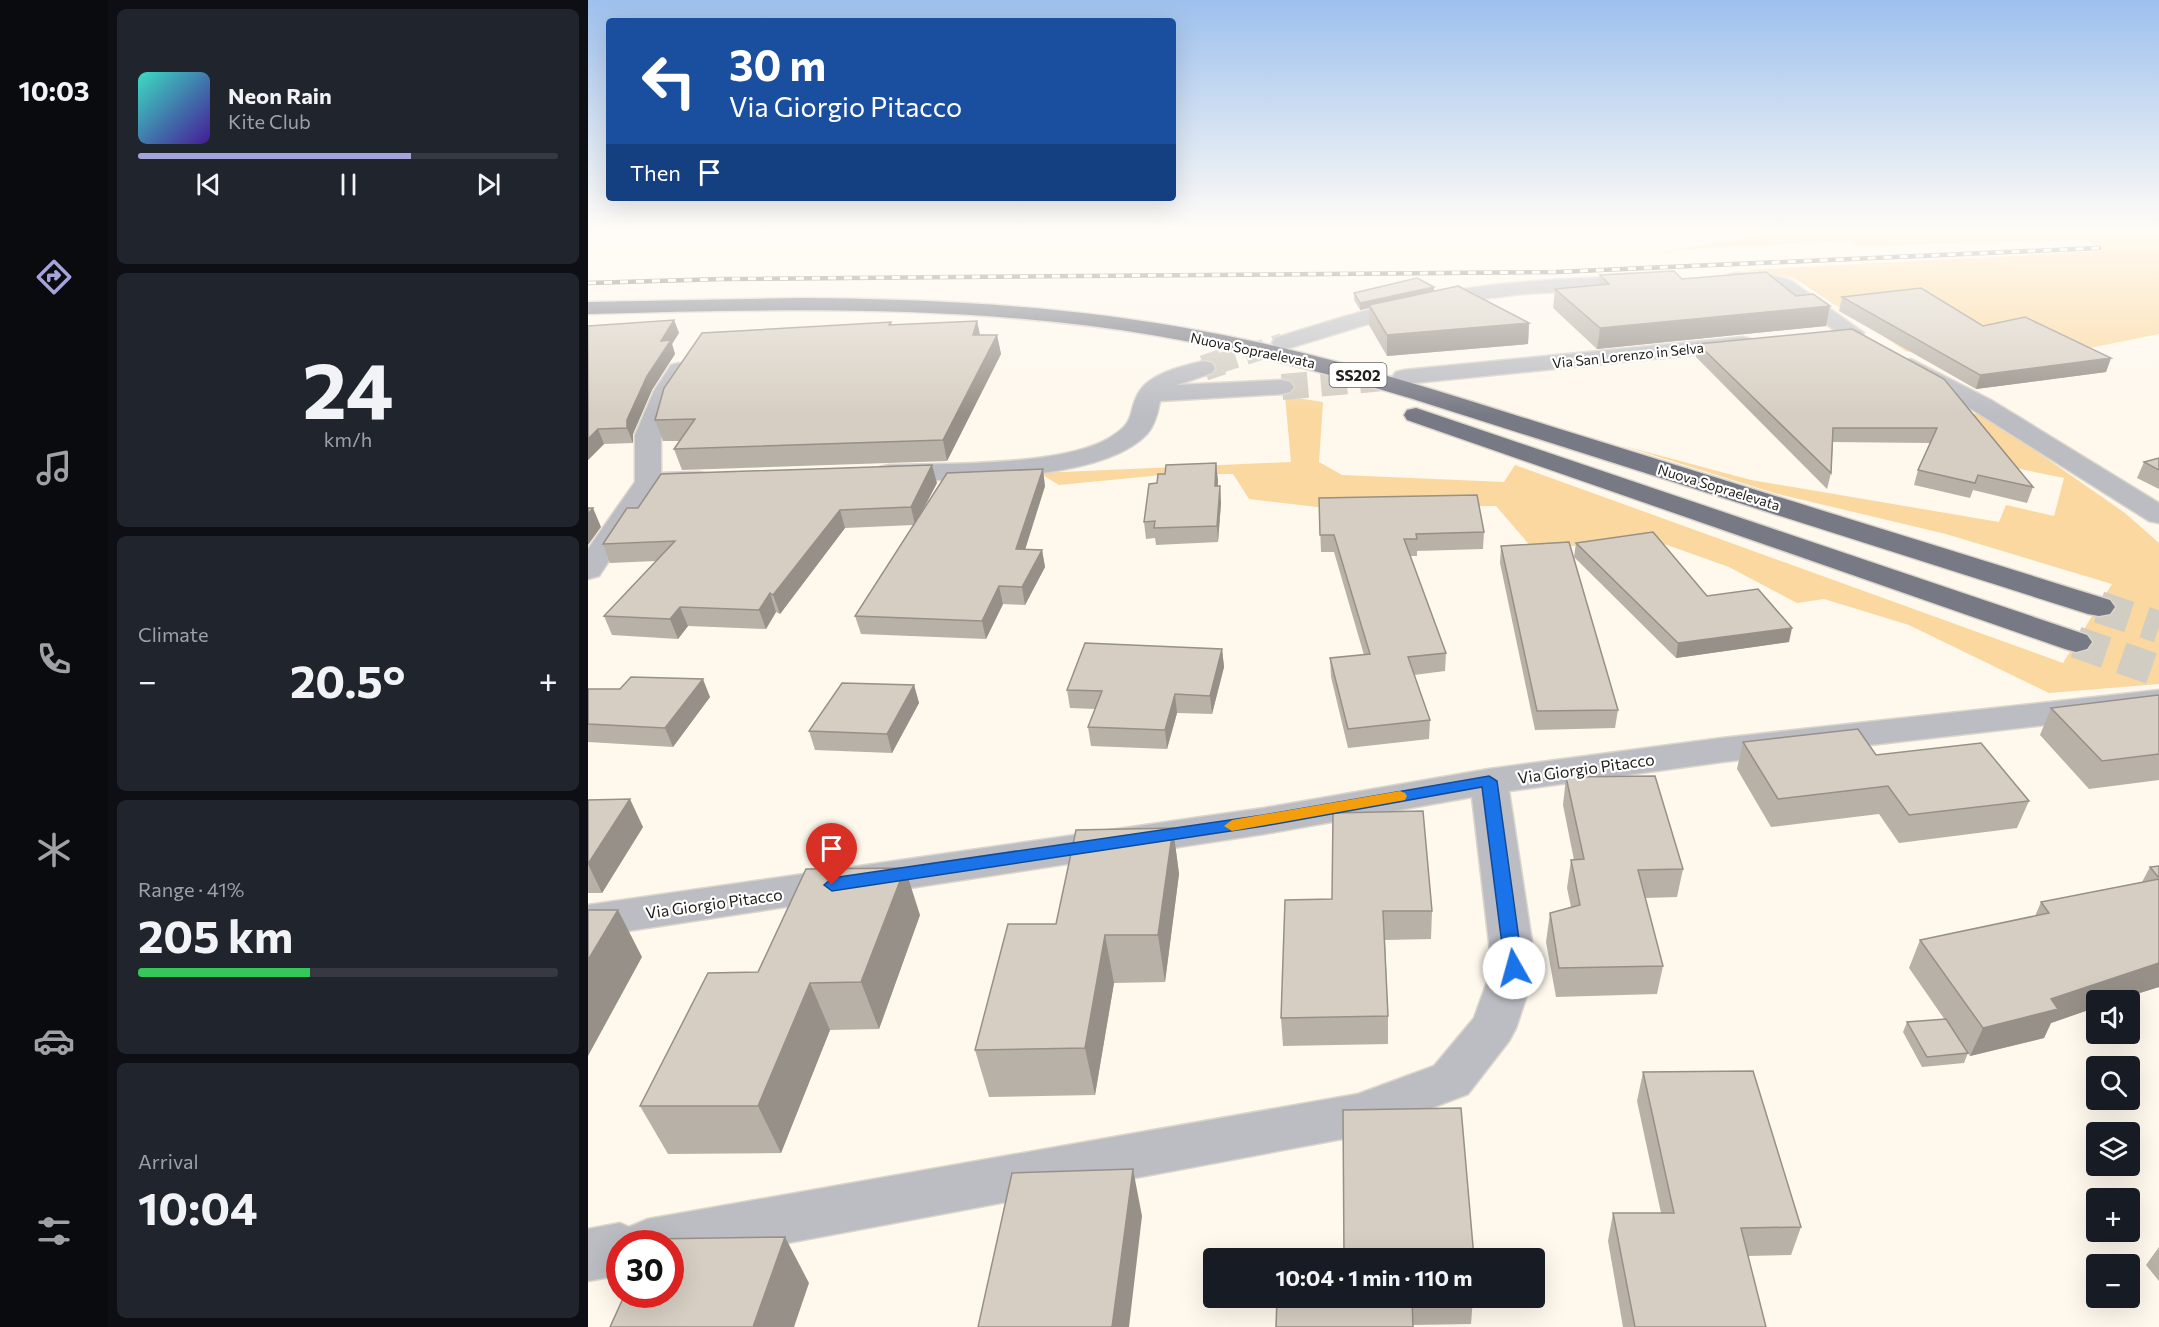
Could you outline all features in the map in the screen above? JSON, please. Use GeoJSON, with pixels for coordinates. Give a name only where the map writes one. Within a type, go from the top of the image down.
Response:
{"type":"FeatureCollection","features":[{"type":"Feature","properties":{"kind":"highway","name":"Nuova Sopraelevata"},"geometry":{"type":"LineString","coordinates":[[588,308],[792,303],[950,306],[1045,313],[1160,329],[1316,363],[1435,398],[2099,607]]}},
{"type":"Feature","properties":{"kind":"highway","name":"Nuova Sopraelevata"},"geometry":{"type":"LineString","coordinates":[[588,322],[713,317],[899,318],[1032,328],[1191,354],[1283,374],[1405,411],[2076,642]]}},
{"type":"Feature","properties":{"kind":"street"},"geometry":{"type":"LineString","coordinates":[[1283,343],[1381,312],[1451,297],[1492,292]]}},
{"type":"Feature","properties":{"kind":"street"},"geometry":{"type":"LineString","coordinates":[[1793,292],[1872,344],[1982,405],[2159,514]]}},
{"type":"Feature","properties":{"kind":"street"},"geometry":{"type":"LineString","coordinates":[[1818,336],[1872,344]]}},
{"type":"Feature","properties":{"kind":"street","name":"Via San Lorenzo in Selva"},"geometry":{"type":"LineString","coordinates":[[1404,376],[1760,342]]}},
{"type":"Feature","properties":{"kind":"street"},"geometry":{"type":"LineString","coordinates":[[588,570],[648,482],[648,435],[666,391],[693,350]]}},
{"type":"Feature","properties":{"kind":"street"},"geometry":{"type":"LineString","coordinates":[[860,474],[989,470],[1050,463],[1093,454],[1123,443],[1140,428],[1150,394],[1159,384],[1204,368]]}},
{"type":"Feature","properties":{"kind":"street"},"geometry":{"type":"LineString","coordinates":[[1150,394],[1282,387]]}},
{"type":"Feature","properties":{"kind":"street"},"geometry":{"type":"LineString","coordinates":[[648,482],[719,479]]}},
{"type":"Feature","properties":{"kind":"street","name":"Via Giorgio Pitacco"},"geometry":{"type":"LineString","coordinates":[[588,921],[1264,821],[1489,781],[1722,750],[2159,701]]}},
{"type":"Feature","properties":{"kind":"street"},"geometry":{"type":"LineString","coordinates":[[684,1237],[1358,1115],[1451,1080],[1493,1028],[1514,968],[1489,781]]}},
{"type":"Feature","properties":{"kind":"street"},"geometry":{"type":"LineString","coordinates":[[588,1255],[606,1252]]}},
{"type":"Feature","properties":{"kind":"shaded area"},"geometry":{"type":"Polygon","coordinates":[[[1815,292],[2159,292],[2159,334],[2065,353],[1998,335],[1907,352],[1815,292]]]}},
{"type":"Feature","properties":{"kind":"shaded area"},"geometry":{"type":"Polygon","coordinates":[[[1285,396],[1323,402],[1319,462],[1342,475],[1504,482],[1515,465],[2063,663],[2112,584],[1946,534],[1774,493],[1624,446],[1751,480],[1999,522],[2006,505],[2054,516],[2064,478],[1981,461],[1970,413],[1984,415],[2125,513],[2159,543],[2159,684],[2049,693],[1909,625],[1824,599],[1797,603],[1729,567],[1653,540],[1533,549],[1496,506],[1317,507],[1249,499],[1233,474],[1172,474],[1059,485],[1039,473],[1291,462],[1285,396]]]}},
{"type":"Feature","properties":{"kind":"building"},"geometry":{"type":"Polygon","coordinates":[[[1359,292],[1411,292],[1360,303],[1354,293],[1359,292]]]}},
{"type":"Feature","properties":{"kind":"building"},"geometry":{"type":"Polygon","coordinates":[[[1430,292],[1469,292],[1529,323],[1387,335],[1369,305],[1430,292]]]}},
{"type":"Feature","properties":{"kind":"building"},"geometry":{"type":"Polygon","coordinates":[[[1558,292],[1791,292],[1796,296],[1813,294],[1830,306],[1600,328],[1558,292]]]}},
{"type":"Feature","properties":{"kind":"building"},"geometry":{"type":"Polygon","coordinates":[[[1887,292],[1927,292],[1983,326],[2025,317],[2111,358],[1980,375],[1842,297],[1887,292]]]}},
{"type":"Feature","properties":{"kind":"building"},"geometry":{"type":"Polygon","coordinates":[[[674,320],[661,341],[671,340],[647,376],[627,420],[627,428],[598,429],[588,439],[588,326],[674,320]]]}},
{"type":"Feature","properties":{"kind":"building"},"geometry":{"type":"Polygon","coordinates":[[[977,321],[973,335],[997,335],[943,440],[674,449],[695,419],[655,420],[664,388],[702,333],[891,322],[889,325],[977,321]]]}},
{"type":"Feature","properties":{"kind":"building"},"geometry":{"type":"Polygon","coordinates":[[[1852,329],[1944,379],[2033,487],[1978,475],[1975,483],[1918,470],[1937,428],[1833,428],[1831,473],[1698,344],[1852,329]]]}},
{"type":"Feature","properties":{"kind":"building"},"geometry":{"type":"Polygon","coordinates":[[[2159,458],[2159,470],[2144,462],[2159,458]]]}},
{"type":"Feature","properties":{"kind":"building"},"geometry":{"type":"Polygon","coordinates":[[[1216,463],[1215,486],[1220,486],[1217,526],[1154,528],[1155,521],[1144,522],[1149,484],[1157,483],[1158,474],[1165,474],[1166,465],[1216,463]]]}},
{"type":"Feature","properties":{"kind":"building"},"geometry":{"type":"Polygon","coordinates":[[[932,465],[911,507],[840,510],[773,595],[770,593],[759,610],[680,607],[670,619],[604,616],[675,541],[603,544],[627,508],[638,508],[661,474],[932,465]]]}},
{"type":"Feature","properties":{"kind":"building"},"geometry":{"type":"Polygon","coordinates":[[[1043,469],[1016,549],[1042,550],[1022,587],[999,586],[982,621],[855,616],[947,473],[1043,469]]]}},
{"type":"Feature","properties":{"kind":"building"},"geometry":{"type":"Polygon","coordinates":[[[1477,495],[1484,532],[1416,534],[1417,539],[1404,539],[1446,653],[1408,657],[1430,720],[1348,729],[1330,658],[1370,654],[1334,535],[1320,535],[1319,498],[1477,495]]]}},
{"type":"Feature","properties":{"kind":"building"},"geometry":{"type":"Polygon","coordinates":[[[1653,532],[1707,596],[1758,589],[1792,628],[1678,643],[1576,543],[1653,532]]]}},
{"type":"Feature","properties":{"kind":"building"},"geometry":{"type":"Polygon","coordinates":[[[1569,542],[1618,710],[1537,711],[1501,546],[1569,542]]]}},
{"type":"Feature","properties":{"kind":"building"},"geometry":{"type":"Polygon","coordinates":[[[1085,643],[1222,649],[1210,696],[1175,694],[1165,730],[1088,727],[1102,691],[1067,690],[1085,643]]]}},
{"type":"Feature","properties":{"kind":"building"},"geometry":{"type":"Polygon","coordinates":[[[631,677],[703,679],[665,728],[588,724],[588,689],[620,689],[631,677]]]}},
{"type":"Feature","properties":{"kind":"building"},"geometry":{"type":"Polygon","coordinates":[[[842,683],[914,685],[887,734],[809,731],[842,683]]]}},
{"type":"Feature","properties":{"kind":"building"},"geometry":{"type":"Polygon","coordinates":[[[2158,695],[2159,754],[2102,761],[2051,708],[2158,695]]]}},
{"type":"Feature","properties":{"kind":"building"},"geometry":{"type":"Polygon","coordinates":[[[1858,729],[1876,755],[1981,743],[2029,801],[1909,815],[1888,786],[1778,799],[1743,742],[1858,729]]]}},
{"type":"Feature","properties":{"kind":"building"},"geometry":{"type":"Polygon","coordinates":[[[1655,776],[1683,869],[1638,870],[1663,966],[1559,968],[1550,913],[1580,905],[1571,860],[1584,859],[1566,777],[1655,776]]]}},
{"type":"Feature","properties":{"kind":"building"},"geometry":{"type":"Polygon","coordinates":[[[630,799],[588,864],[588,800],[630,799]]]}},
{"type":"Feature","properties":{"kind":"building"},"geometry":{"type":"Polygon","coordinates":[[[1423,811],[1432,911],[1383,911],[1388,1016],[1281,1018],[1285,900],[1332,899],[1333,813],[1423,811]]]}},
{"type":"Feature","properties":{"kind":"building"},"geometry":{"type":"Polygon","coordinates":[[[1173,828],[1158,935],[1105,935],[1085,1048],[975,1050],[1008,924],[1056,924],[1076,830],[1173,828]]]}},
{"type":"Feature","properties":{"kind":"building"},"geometry":{"type":"Polygon","coordinates":[[[2159,866],[2159,878],[2150,867],[2159,866]]]}},
{"type":"Feature","properties":{"kind":"building"},"geometry":{"type":"Polygon","coordinates":[[[905,868],[861,982],[810,983],[758,1106],[640,1106],[708,973],[758,972],[806,869],[905,868]]]}},
{"type":"Feature","properties":{"kind":"building"},"geometry":{"type":"Polygon","coordinates":[[[2159,879],[2159,963],[2051,999],[2058,1009],[1983,1028],[1920,940],[2049,913],[2041,902],[2159,879]]]}},
{"type":"Feature","properties":{"kind":"building"},"geometry":{"type":"Polygon","coordinates":[[[588,910],[618,910],[588,960],[588,910]]]}},
{"type":"Feature","properties":{"kind":"building"},"geometry":{"type":"Polygon","coordinates":[[[1946,1019],[1968,1053],[1927,1057],[1907,1022],[1946,1019]]]}},
{"type":"Feature","properties":{"kind":"building"},"geometry":{"type":"Polygon","coordinates":[[[1753,1071],[1801,1227],[1741,1228],[1766,1327],[1635,1327],[1613,1213],[1674,1213],[1643,1072],[1753,1071]]]}},
{"type":"Feature","properties":{"kind":"building"},"geometry":{"type":"Polygon","coordinates":[[[1461,1108],[1473,1248],[1344,1248],[1343,1110],[1461,1108]]]}},
{"type":"Feature","properties":{"kind":"building"},"geometry":{"type":"Polygon","coordinates":[[[1133,1169],[1112,1327],[978,1327],[1012,1173],[1133,1169]]]}},
{"type":"Feature","properties":{"kind":"building"},"geometry":{"type":"Polygon","coordinates":[[[785,1237],[753,1327],[610,1327],[619,1308],[684,1308],[684,1238],[785,1237]]]}},
{"type":"Feature","properties":{"kind":"building"},"geometry":{"type":"Polygon","coordinates":[[[1277,1308],[1412,1308],[1413,1327],[1276,1327],[1277,1308]]]}},
{"type":"Feature","properties":{"kind":"tunnel"},"geometry":{"type":"LineString","coordinates":[[1217,364],[1283,343]]}},
{"type":"Feature","properties":{"kind":"tunnel"},"geometry":{"type":"LineString","coordinates":[[1204,368],[1222,362]]}},
{"type":"Feature","properties":{"kind":"tunnel"},"geometry":{"type":"LineString","coordinates":[[1282,387],[1396,377]]}},
{"type":"Feature","properties":{"kind":"tunnel"},"geometry":{"type":"LineString","coordinates":[[2099,607],[2159,627]]}},
{"type":"Feature","properties":{"kind":"tunnel"},"geometry":{"type":"LineString","coordinates":[[2076,642],[2159,671]]}},
{"type":"Feature","properties":{"kind":"slow traffic"},"geometry":{"type":"LineString","coordinates":[[1232,826],[1400,796]]}},
{"type":"Feature","properties":{"kind":"route"},"geometry":{"type":"LineString","coordinates":[[832,885],[1264,821],[1489,781],[1514,968]]}}]}
